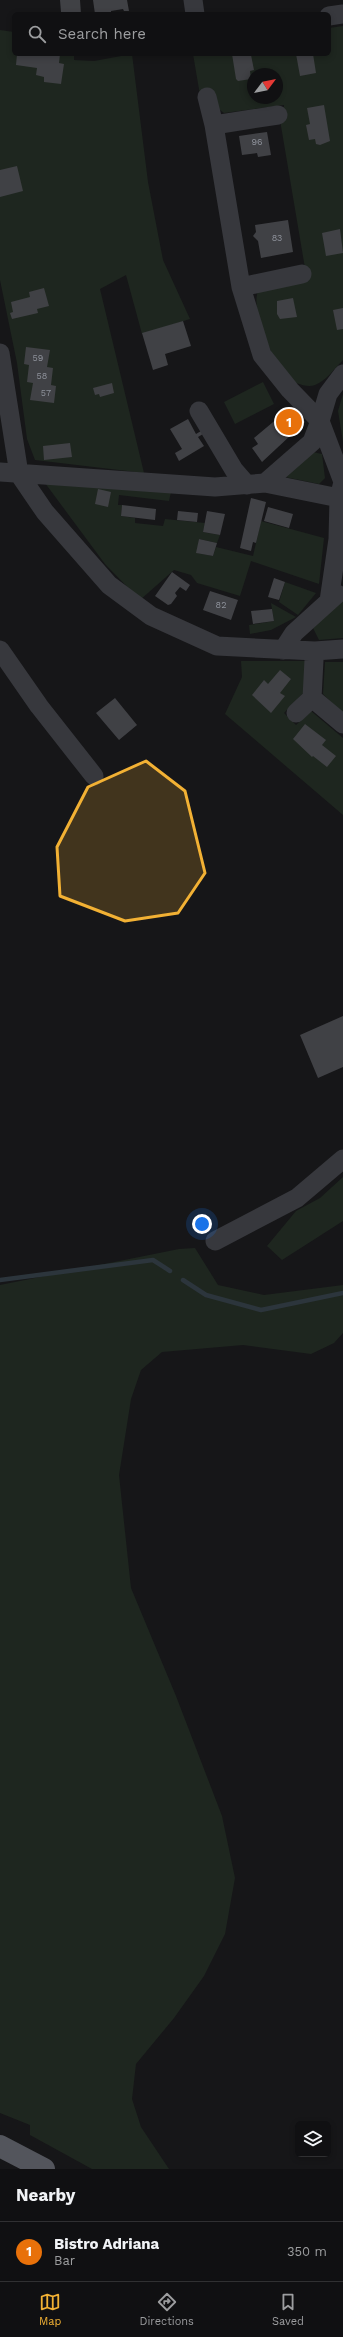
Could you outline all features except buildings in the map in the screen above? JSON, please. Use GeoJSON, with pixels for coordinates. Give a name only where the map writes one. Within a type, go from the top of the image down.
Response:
{"type":"FeatureCollection","features":[{"type":"Feature","properties":{"kind":"main road"},"geometry":{"type":"LineString","coordinates":[[0,2146],[44,2169]]}},
{"type":"Feature","properties":{"kind":"street"},"geometry":{"type":"LineString","coordinates":[[193,0],[195,12]]}},
{"type":"Feature","properties":{"kind":"street"},"geometry":{"type":"LineString","coordinates":[[331,16],[343,14]]}},
{"type":"Feature","properties":{"kind":"street"},"geometry":{"type":"LineString","coordinates":[[207,97],[214,125],[241,287],[262,354],[290,390],[320,421],[342,487],[338,539],[329,602]]}},
{"type":"Feature","properties":{"kind":"street"},"geometry":{"type":"LineString","coordinates":[[214,125],[278,114]]}},
{"type":"Feature","properties":{"kind":"street"},"geometry":{"type":"LineString","coordinates":[[241,287],[302,274]]}},
{"type":"Feature","properties":{"kind":"street"},"geometry":{"type":"LineString","coordinates":[[0,353],[19,474],[45,512],[109,585],[151,616],[217,646],[315,651],[343,649]]}},
{"type":"Feature","properties":{"kind":"street"},"geometry":{"type":"LineString","coordinates":[[265,483],[312,442],[328,394],[343,374]]}},
{"type":"Feature","properties":{"kind":"street"},"geometry":{"type":"LineString","coordinates":[[199,411],[234,470],[246,485]]}},
{"type":"Feature","properties":{"kind":"street"},"geometry":{"type":"LineString","coordinates":[[0,472],[215,487],[265,483],[342,487]]}},
{"type":"Feature","properties":{"kind":"street"},"geometry":{"type":"LineString","coordinates":[[283,650],[294,633],[343,588]]}},
{"type":"Feature","properties":{"kind":"street"},"geometry":{"type":"LineString","coordinates":[[0,650],[39,706],[94,776]]}},
{"type":"Feature","properties":{"kind":"street"},"geometry":{"type":"LineString","coordinates":[[296,713],[312,698],[314,660]]}},
{"type":"Feature","properties":{"kind":"street"},"geometry":{"type":"LineString","coordinates":[[312,698],[343,724]]}},
{"type":"Feature","properties":{"kind":"street"},"geometry":{"type":"LineString","coordinates":[[215,1241],[298,1198],[343,1159]]}},
{"type":"Feature","properties":{"kind":"highlighted area"},"geometry":{"type":"Polygon","coordinates":[[[146,761],[185,791],[205,873],[178,913],[125,921],[60,896],[57,847],[88,787],[146,761]]]}},
{"type":"Feature","properties":{"kind":"shaded area"},"geometry":{"type":"Polygon","coordinates":[[[343,26],[343,360],[323,381],[312,386],[296,383],[287,377],[282,371],[270,349],[260,323],[256,300],[258,292],[307,280],[280,120],[284,119],[284,105],[224,113],[200,95],[193,56],[331,56],[331,28],[343,26]]]}},
{"type":"Feature","properties":{"kind":"shaded area"},"geometry":{"type":"Polygon","coordinates":[[[0,30],[12,32],[12,56],[74,56],[74,60],[94,61],[121,56],[132,56],[148,182],[163,260],[190,319],[142,334],[126,275],[100,289],[144,473],[35,460],[27,439],[17,363],[0,280],[0,30]]]}},
{"type":"Feature","properties":{"kind":"shaded area"},"geometry":{"type":"Polygon","coordinates":[[[263,382],[274,404],[235,424],[224,402],[263,382]]]}},
{"type":"Feature","properties":{"kind":"shaded area"},"geometry":{"type":"Polygon","coordinates":[[[343,394],[343,442],[338,411],[343,394]]]}},
{"type":"Feature","properties":{"kind":"shaded area"},"geometry":{"type":"Polygon","coordinates":[[[313,452],[322,454],[325,478],[319,484],[285,477],[313,452]]]}},
{"type":"Feature","properties":{"kind":"shaded area"},"geometry":{"type":"Polygon","coordinates":[[[45,483],[171,492],[169,501],[119,495],[118,505],[122,505],[121,516],[135,518],[135,523],[163,526],[165,519],[205,523],[203,532],[220,535],[217,543],[199,539],[197,553],[213,556],[216,547],[253,556],[261,521],[324,538],[319,584],[251,561],[240,596],[197,583],[191,575],[174,570],[140,600],[105,564],[45,483]]]}},
{"type":"Feature","properties":{"kind":"shaded area"},"geometry":{"type":"Polygon","coordinates":[[[285,582],[316,593],[298,615],[279,602],[285,582]]]}},
{"type":"Feature","properties":{"kind":"shaded area"},"geometry":{"type":"Polygon","coordinates":[[[343,597],[343,638],[319,640],[312,626],[343,597]]]}},
{"type":"Feature","properties":{"kind":"shaded area"},"geometry":{"type":"Polygon","coordinates":[[[271,603],[296,617],[271,630],[250,634],[249,625],[274,621],[271,603]]]}},
{"type":"Feature","properties":{"kind":"shaded area"},"geometry":{"type":"Polygon","coordinates":[[[241,661],[306,661],[305,691],[284,713],[296,725],[311,711],[343,738],[343,815],[225,714],[242,677],[241,661]]]}},
{"type":"Feature","properties":{"kind":"shaded area"},"geometry":{"type":"Polygon","coordinates":[[[325,662],[343,662],[343,714],[323,694],[325,662]]]}},
{"type":"Feature","properties":{"kind":"shaded area"},"geometry":{"type":"Polygon","coordinates":[[[343,1177],[343,1221],[282,1260],[267,1246],[296,1211],[320,1198],[343,1177]]]}},
{"type":"Feature","properties":{"kind":"shaded area"},"geometry":{"type":"Polygon","coordinates":[[[195,1248],[218,1285],[264,1295],[343,1285],[343,1333],[334,1343],[311,1354],[243,1345],[162,1352],[141,1370],[131,1399],[119,1475],[131,1588],[176,1696],[222,1816],[235,1878],[225,1934],[204,1976],[174,2018],[136,2064],[132,2099],[141,2127],[169,2169],[92,2169],[30,2135],[30,2125],[0,2113],[0,1285],[179,1249],[195,1248]]]}},
{"type":"Feature","properties":{"kind":"waterway"},"geometry":{"type":"LineString","coordinates":[[0,1280],[153,1260],[170,1271]]}},
{"type":"Feature","properties":{"kind":"waterway"},"geometry":{"type":"LineString","coordinates":[[183,1280],[206,1295],[261,1310],[343,1293]]}},
{"type":"Feature","properties":{"kind":"place","name":"Bistro Adriana"},"geometry":{"type":"Point","coordinates":[289,422]}}]}
